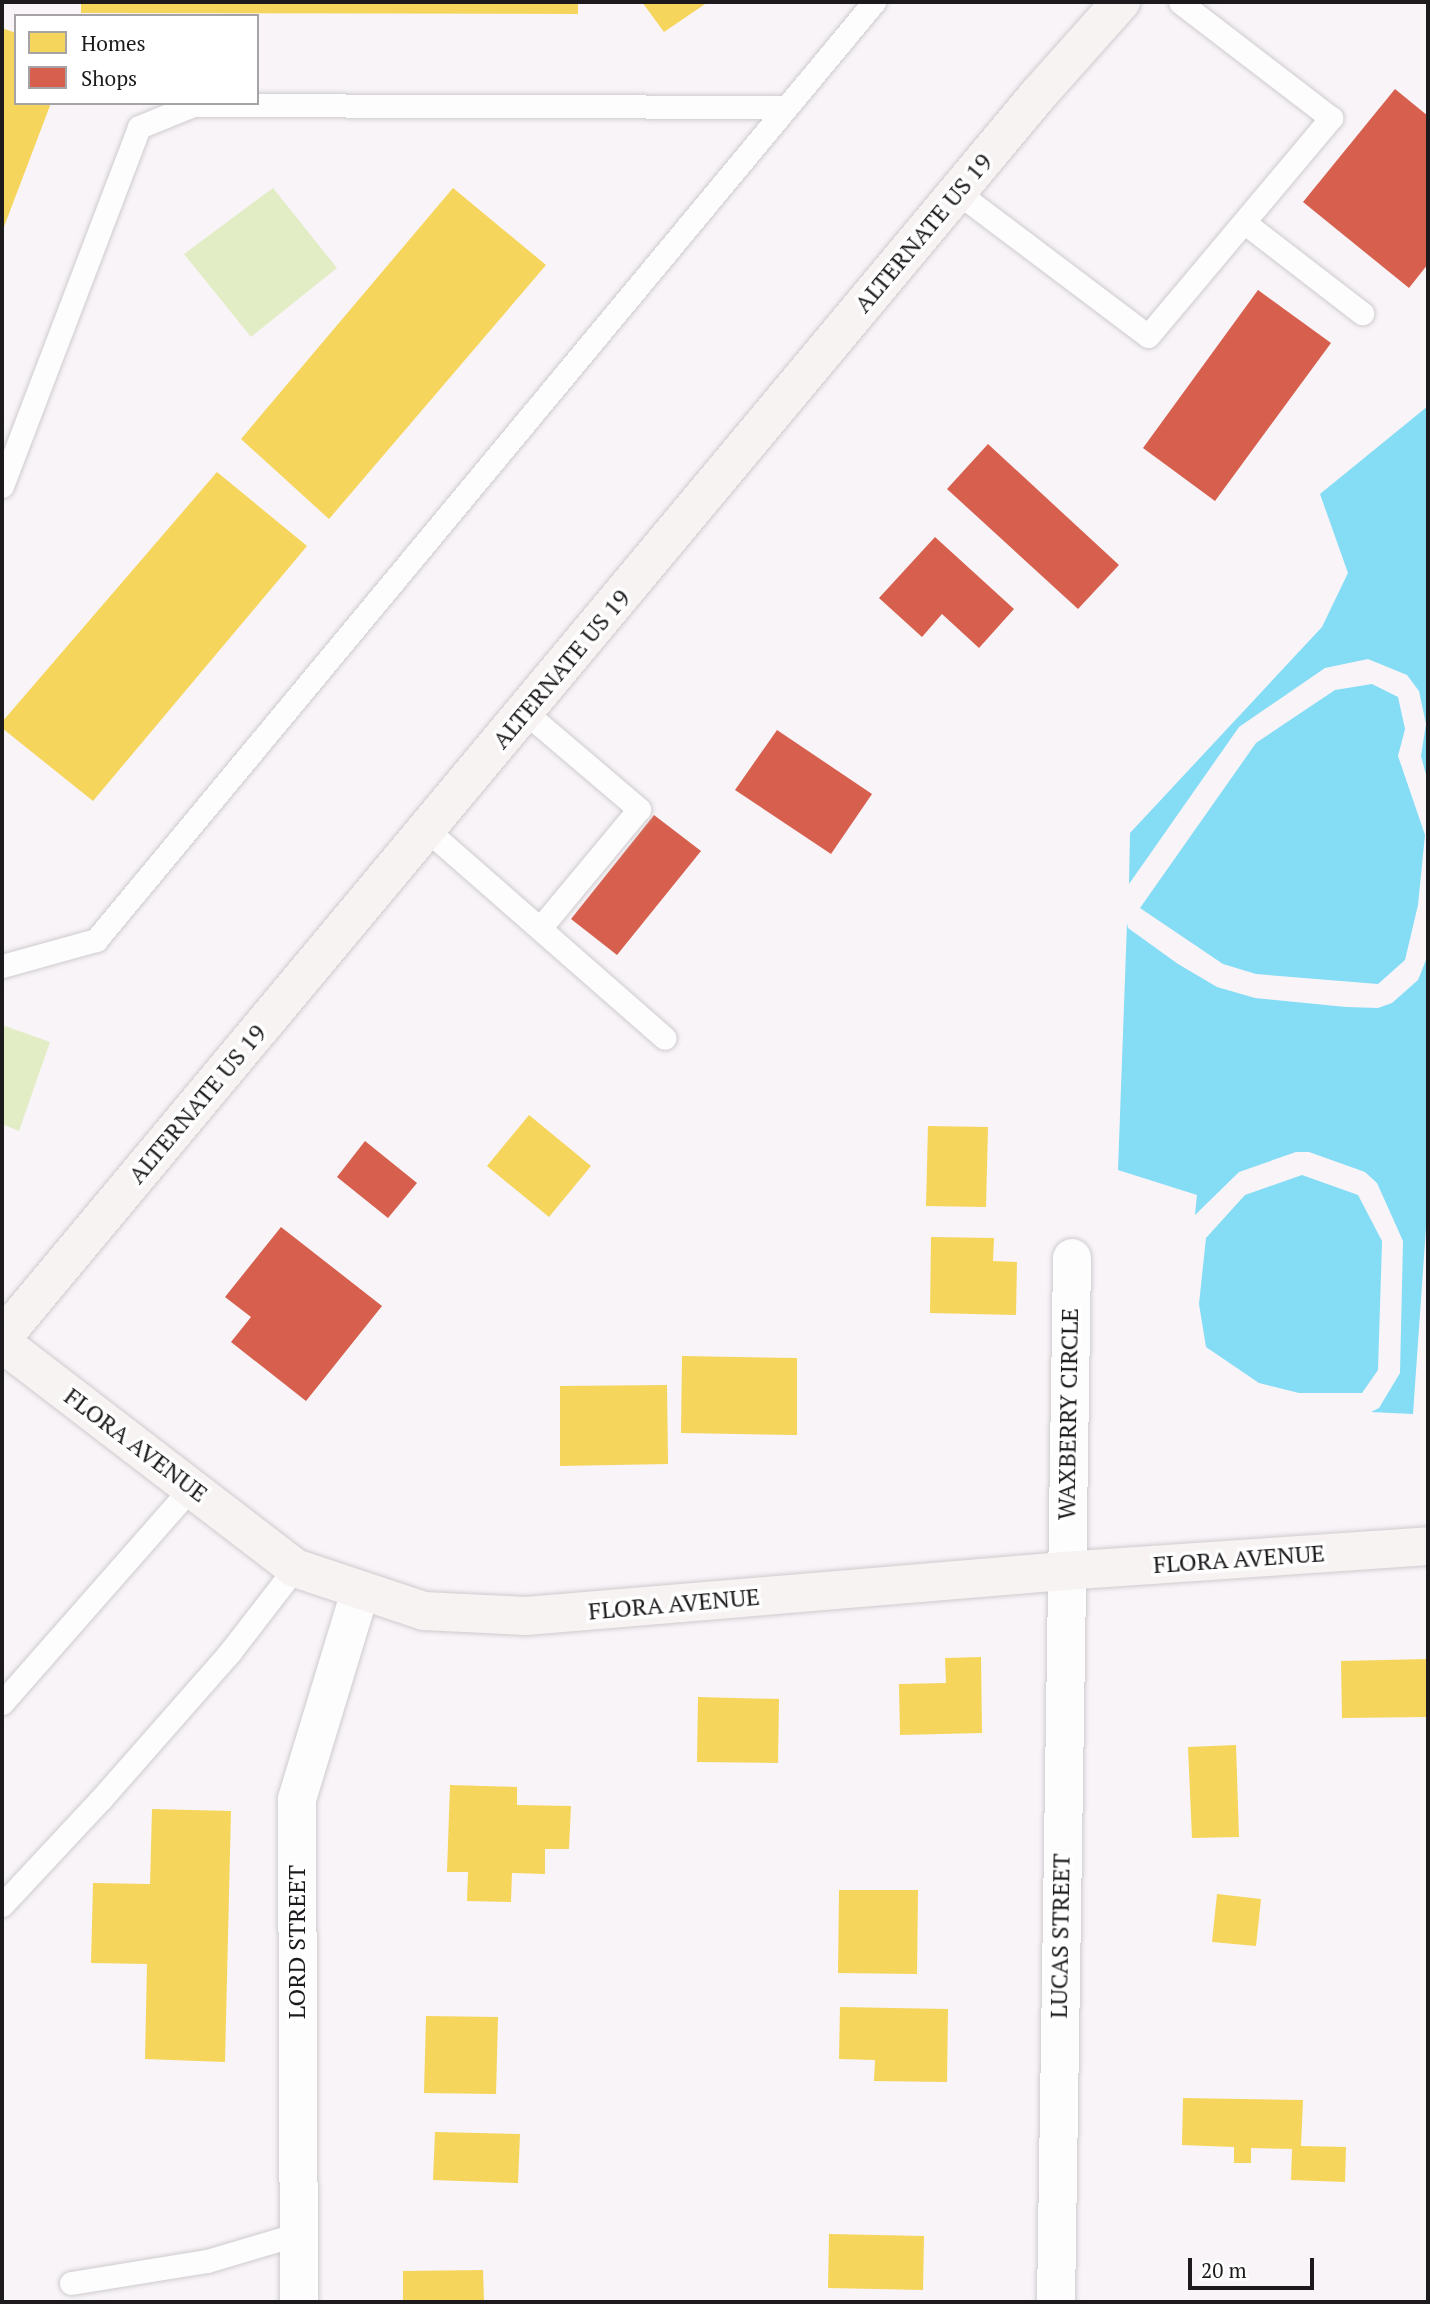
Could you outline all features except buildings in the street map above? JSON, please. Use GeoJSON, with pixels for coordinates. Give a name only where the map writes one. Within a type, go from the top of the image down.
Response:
{"type":"FeatureCollection","features":[{"type":"Feature","properties":{"kind":"main road","name":"ALTERNATE US 19"},"geometry":{"type":"LineString","coordinates":[[2,1340],[957,192],[1121,2]]}},
{"type":"Feature","properties":{"kind":"main road","name":"FLORA AVENUE"},"geometry":{"type":"LineString","coordinates":[[2,1340],[295,1568],[424,1611],[526,1616],[1064,1571],[1428,1546]]}},
{"type":"Feature","properties":{"kind":"street","name":"WAXBERRY CIRCLE"},"geometry":{"type":"LineString","coordinates":[[1064,1571],[1072,1258]]}},
{"type":"Feature","properties":{"kind":"street","name":"LUCAS STREET"},"geometry":{"type":"LineString","coordinates":[[1056,2302],[1064,1571]]}},
{"type":"Feature","properties":{"kind":"street","name":"LORD STREET"},"geometry":{"type":"LineString","coordinates":[[299,2302],[297,1799],[360,1591]]}},
{"type":"Feature","properties":{"kind":"lane"},"geometry":{"type":"LineString","coordinates":[[2,966],[96,940],[874,2]]}},
{"type":"Feature","properties":{"kind":"lane"},"geometry":{"type":"LineString","coordinates":[[957,192],[1148,336],[1331,118],[1180,2]]}},
{"type":"Feature","properties":{"kind":"lane"},"geometry":{"type":"LineString","coordinates":[[259,104],[786,107]]}},
{"type":"Feature","properties":{"kind":"lane"},"geometry":{"type":"LineString","coordinates":[[2,486],[139,127],[191,105]]}},
{"type":"Feature","properties":{"kind":"lane"},"geometry":{"type":"LineString","coordinates":[[1245,223],[1362,313]]}},
{"type":"Feature","properties":{"kind":"lane"},"geometry":{"type":"LineString","coordinates":[[525,712],[639,809],[542,926]]}},
{"type":"Feature","properties":{"kind":"lane"},"geometry":{"type":"LineString","coordinates":[[426,828],[542,926],[665,1038]]}},
{"type":"Feature","properties":{"kind":"lane"},"geometry":{"type":"LineString","coordinates":[[2,1703],[191,1488]]}},
{"type":"Feature","properties":{"kind":"lane"},"geometry":{"type":"LineString","coordinates":[[2,1905],[156,1736],[295,1568]]}},
{"type":"Feature","properties":{"kind":"lane"},"geometry":{"type":"LineString","coordinates":[[71,2283],[208,2261],[298,2234]]}},
{"type":"Feature","properties":{"kind":"green space"},"geometry":{"type":"Polygon","coordinates":[[[273,188],[337,268],[251,337],[184,254],[273,188]]]}},
{"type":"Feature","properties":{"kind":"green space"},"geometry":{"type":"Polygon","coordinates":[[[2,1025],[50,1042],[19,1131],[2,1124],[2,1025]]]}},
{"type":"Feature","properties":{"kind":"water"},"geometry":{"type":"Polygon","coordinates":[[[1428,406],[1428,782],[1421,756],[1426,724],[1419,691],[1407,675],[1368,659],[1325,668],[1239,727],[1129,884],[1130,833],[1322,627],[1348,573],[1320,494],[1428,406]]]}},
{"type":"Feature","properties":{"kind":"water"},"geometry":{"type":"Polygon","coordinates":[[[1372,684],[1398,697],[1405,729],[1398,756],[1425,835],[1418,905],[1405,960],[1378,984],[1256,974],[1223,964],[1140,908],[1256,743],[1335,690],[1372,684]]]}},
{"type":"Feature","properties":{"kind":"water"},"geometry":{"type":"Polygon","coordinates":[[[1127,923],[1128,928],[1178,964],[1217,987],[1255,998],[1378,1008],[1392,1003],[1418,980],[1428,955],[1428,1199],[1413,1414],[1371,1412],[1379,1408],[1400,1373],[1403,1241],[1377,1183],[1365,1172],[1309,1152],[1296,1152],[1239,1172],[1195,1215],[1197,1195],[1118,1170],[1127,923]]]}},
{"type":"Feature","properties":{"kind":"water"},"geometry":{"type":"Polygon","coordinates":[[[1302,1175],[1358,1195],[1382,1241],[1378,1370],[1362,1393],[1299,1393],[1259,1383],[1206,1347],[1199,1304],[1206,1238],[1245,1195],[1302,1175]]]}}]}
